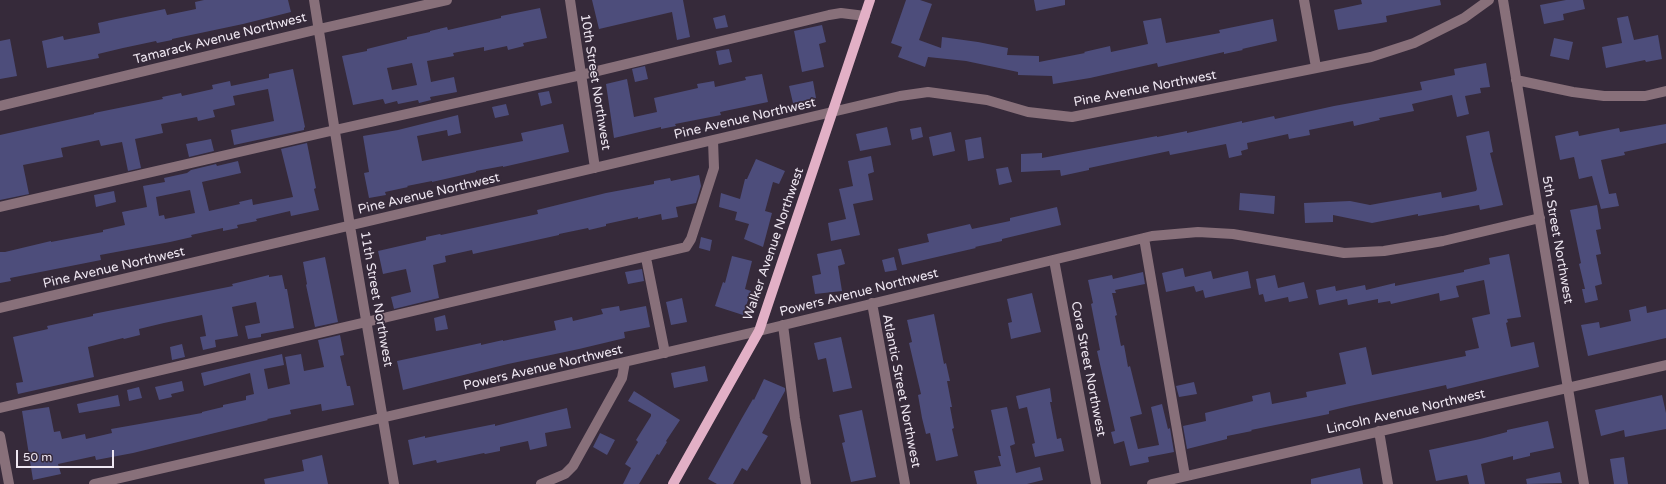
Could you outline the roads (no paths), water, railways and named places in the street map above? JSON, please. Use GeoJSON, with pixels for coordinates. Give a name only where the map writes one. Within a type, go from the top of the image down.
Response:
{"type":"FeatureCollection","features":[{"type":"Feature","properties":{"kind":"main road","name":"Walker Avenue Northwest"},"geometry":{"type":"LineString","coordinates":[[673,484],[758,331],[870,0]]}},
{"type":"Feature","properties":{"kind":"street","name":"11th Street Northwest"},"geometry":{"type":"LineString","coordinates":[[314,0],[334,130],[394,484]]}},
{"type":"Feature","properties":{"kind":"street","name":"Tamarack Avenue Northwest"},"geometry":{"type":"LineString","coordinates":[[0,106],[319,29],[447,0]]}},
{"type":"Feature","properties":{"kind":"street","name":"10th Street Northwest"},"geometry":{"type":"LineString","coordinates":[[570,0],[595,168]]}},
{"type":"Feature","properties":{"kind":"street"},"geometry":{"type":"LineString","coordinates":[[1304,0],[1316,67]]}},
{"type":"Feature","properties":{"kind":"street","name":"Pine Avenue Northwest"},"geometry":{"type":"LineString","coordinates":[[0,308],[900,96],[928,92],[986,100],[1028,112],[1072,117],[1370,57],[1414,43],[1464,18],[1489,0]]}},
{"type":"Feature","properties":{"kind":"street","name":"5th Street Northwest"},"geometry":{"type":"LineString","coordinates":[[1503,0],[1584,484]]}},
{"type":"Feature","properties":{"kind":"street"},"geometry":{"type":"LineString","coordinates":[[0,207],[581,75],[829,14],[841,13],[865,16]]}},
{"type":"Feature","properties":{"kind":"street"},"geometry":{"type":"LineString","coordinates":[[1516,80],[1573,92],[1604,96],[1644,96],[1666,91]]}},
{"type":"Feature","properties":{"kind":"street"},"geometry":{"type":"LineString","coordinates":[[0,408],[646,258],[686,247],[691,239],[714,168],[713,140]]}},
{"type":"Feature","properties":{"kind":"street","name":"Powers Avenue Northwest"},"geometry":{"type":"LineString","coordinates":[[94,484],[665,353],[1152,236],[1198,232],[1233,234],[1344,253],[1384,252],[1443,241],[1540,218]]}},
{"type":"Feature","properties":{"kind":"street"},"geometry":{"type":"LineString","coordinates":[[1144,238],[1185,476]]}},
{"type":"Feature","properties":{"kind":"street"},"geometry":{"type":"LineString","coordinates":[[646,258],[665,353]]}},
{"type":"Feature","properties":{"kind":"street","name":"Cora Street Northwest"},"geometry":{"type":"LineString","coordinates":[[1054,260],[1096,484]]}},
{"type":"Feature","properties":{"kind":"street","name":"Atlantic Street Northwest"},"geometry":{"type":"LineString","coordinates":[[872,303],[906,484]]}},
{"type":"Feature","properties":{"kind":"street"},"geometry":{"type":"LineString","coordinates":[[783,325],[794,418],[806,484]]}},
{"type":"Feature","properties":{"kind":"street"},"geometry":{"type":"LineString","coordinates":[[541,484],[565,474],[572,466],[622,378],[625,362]]}},
{"type":"Feature","properties":{"kind":"street","name":"Lincoln Avenue Northwest"},"geometry":{"type":"LineString","coordinates":[[1152,484],[1666,365]]}},
{"type":"Feature","properties":{"kind":"street"},"geometry":{"type":"LineString","coordinates":[[1379,432],[1388,484]]}},
{"type":"Feature","properties":{"kind":"street"},"geometry":{"type":"LineString","coordinates":[[0,436],[9,484]]}}]}
